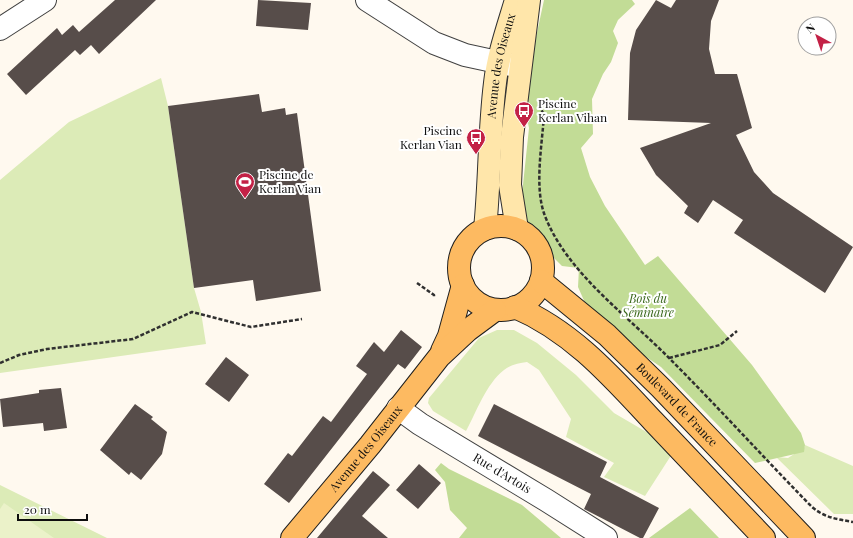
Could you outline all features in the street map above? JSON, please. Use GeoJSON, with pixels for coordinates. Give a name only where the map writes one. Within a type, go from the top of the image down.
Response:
{"type":"FeatureCollection","features":[{"type":"Feature","properties":{"kind":"main road","name":"Avenue des Oiseaux"},"geometry":{"type":"LineString","coordinates":[[485,229],[490,185],[495,83],[498,62],[516,0]]}},
{"type":"Feature","properties":{"kind":"main road","name":"Avenue des Oiseaux"},"geometry":{"type":"LineString","coordinates":[[517,229],[510,185],[512,137],[529,0]]}},
{"type":"Feature","properties":{"kind":"main road"},"geometry":{"type":"LineString","coordinates":[[505,308],[526,302],[535,292],[541,281],[543,269],[542,256],[536,244],[528,235],[517,229],[506,226],[485,229],[473,236],[465,246],[460,259],[459,272],[463,285],[471,297],[482,305],[505,308],[537,316],[566,336],[622,387],[764,538]]}},
{"type":"Feature","properties":{"kind":"main road","name":"Boulevard de France"},"geometry":{"type":"LineString","coordinates":[[541,281],[607,335],[661,388],[804,538]]}},
{"type":"Feature","properties":{"kind":"main road","name":"Avenue des Oiseaux"},"geometry":{"type":"LineString","coordinates":[[439,357],[449,336],[463,285]]}},
{"type":"Feature","properties":{"kind":"main road","name":"Avenue des Oiseaux"},"geometry":{"type":"LineString","coordinates":[[292,538],[370,445],[439,357],[468,330],[505,308]]}},
{"type":"Feature","properties":{"kind":"street"},"geometry":{"type":"LineString","coordinates":[[0,29],[45,0]]}},
{"type":"Feature","properties":{"kind":"street"},"geometry":{"type":"LineString","coordinates":[[367,0],[434,43],[465,55],[520,68]]}},
{"type":"Feature","properties":{"kind":"street","name":"Rue d'Artois"},"geometry":{"type":"LineString","coordinates":[[398,408],[420,424],[606,538]]}},
{"type":"Feature","properties":{"kind":"path"},"geometry":{"type":"LineString","coordinates":[[537,101],[544,115],[540,196],[546,217],[575,266],[590,283],[669,358],[812,507],[822,515],[831,519],[853,522]]}},
{"type":"Feature","properties":{"kind":"path"},"geometry":{"type":"LineString","coordinates":[[0,363],[19,355],[42,350],[133,339],[192,312],[251,327],[302,319]]}},
{"type":"Feature","properties":{"kind":"path"},"geometry":{"type":"LineString","coordinates":[[669,358],[720,345],[737,331]]}},
{"type":"Feature","properties":{"kind":"green space","name":"Bois du Séminaire"},"geometry":{"type":"Polygon","coordinates":[[[544,0],[632,0],[635,4],[618,20],[613,31],[618,43],[611,62],[603,74],[592,99],[593,134],[581,148],[590,177],[605,206],[645,265],[658,256],[752,365],[801,433],[805,445],[804,452],[755,463],[661,367],[627,344],[586,305],[578,287],[579,268],[562,266],[546,250],[536,233],[523,220],[522,194],[529,128],[525,108],[535,42],[544,0]]]}},
{"type":"Feature","properties":{"kind":"green space"},"geometry":{"type":"Polygon","coordinates":[[[161,78],[168,106],[194,288],[201,312],[206,344],[0,373],[0,180],[69,122],[161,78]]]}},
{"type":"Feature","properties":{"kind":"green space"},"geometry":{"type":"Polygon","coordinates":[[[497,330],[514,330],[537,343],[576,375],[614,413],[662,441],[672,454],[645,496],[604,477],[614,463],[566,437],[571,419],[539,370],[527,362],[509,367],[498,376],[482,398],[466,431],[433,411],[428,403],[429,398],[479,338],[497,330]]]}},
{"type":"Feature","properties":{"kind":"green space"},"geometry":{"type":"Polygon","coordinates":[[[805,445],[853,466],[853,514],[834,514],[776,457],[788,458],[805,447],[805,445]]]}},
{"type":"Feature","properties":{"kind":"green space"},"geometry":{"type":"Polygon","coordinates":[[[441,463],[449,469],[522,505],[561,538],[459,538],[467,528],[450,510],[445,482],[435,470],[441,463]]]}},
{"type":"Feature","properties":{"kind":"green space"},"geometry":{"type":"Polygon","coordinates":[[[0,485],[107,538],[0,538],[0,485]]]}},
{"type":"Feature","properties":{"kind":"green space"},"geometry":{"type":"Polygon","coordinates":[[[4,503],[54,538],[0,538],[0,509],[4,503]]]}},
{"type":"Feature","properties":{"kind":"green space"},"geometry":{"type":"Polygon","coordinates":[[[690,508],[719,538],[649,538],[690,508]]]}},
{"type":"Feature","properties":{"kind":"building"},"geometry":{"type":"Polygon","coordinates":[[[115,0],[156,0],[99,54],[91,45],[80,55],[75,50],[26,95],[7,74],[57,28],[62,35],[73,25],[79,32],[115,0]]]}},
{"type":"Feature","properties":{"kind":"building"},"geometry":{"type":"Polygon","coordinates":[[[258,0],[311,3],[308,30],[256,26],[258,0]]]}},
{"type":"Feature","properties":{"kind":"building"},"geometry":{"type":"Polygon","coordinates":[[[656,0],[671,8],[676,0],[719,0],[711,21],[709,49],[715,74],[737,74],[752,128],[736,135],[754,172],[773,193],[853,247],[825,293],[734,233],[743,220],[713,200],[698,223],[684,213],[688,206],[656,175],[640,148],[711,123],[628,120],[630,53],[636,30],[656,0]]]}},
{"type":"Feature","properties":{"kind":"building","name":"Piscine de Kerlan Vian"},"geometry":{"type":"Polygon","coordinates":[[[259,94],[262,112],[285,108],[286,115],[297,113],[321,291],[256,301],[253,280],[194,288],[168,106],[259,94]]]}},
{"type":"Feature","properties":{"kind":"building"},"geometry":{"type":"Polygon","coordinates":[[[401,330],[422,347],[405,369],[398,364],[289,503],[264,484],[288,453],[292,456],[323,416],[331,422],[367,374],[356,366],[374,342],[384,352],[401,330]]]}},
{"type":"Feature","properties":{"kind":"building"},"geometry":{"type":"Polygon","coordinates":[[[226,357],[249,375],[229,402],[205,384],[226,357]]]}},
{"type":"Feature","properties":{"kind":"building"},"geometry":{"type":"Polygon","coordinates":[[[61,388],[67,428],[44,431],[43,423],[3,427],[0,399],[39,393],[39,390],[61,388]]]}},
{"type":"Feature","properties":{"kind":"building"},"geometry":{"type":"Polygon","coordinates":[[[135,404],[153,417],[151,419],[167,432],[162,454],[141,480],[131,472],[129,475],[100,450],[135,404]]]}},
{"type":"Feature","properties":{"kind":"building"},"geometry":{"type":"Polygon","coordinates":[[[494,404],[607,462],[600,477],[659,508],[643,538],[640,538],[584,509],[591,494],[478,436],[494,404]]]}},
{"type":"Feature","properties":{"kind":"building"},"geometry":{"type":"Polygon","coordinates":[[[419,464],[441,483],[418,509],[396,490],[419,464]]]}},
{"type":"Feature","properties":{"kind":"building"},"geometry":{"type":"Polygon","coordinates":[[[373,471],[390,485],[362,516],[388,538],[317,538],[373,471]]]}},
{"type":"Feature","properties":{"kind":"place","name":"Piscine Kerlan Vihan"},"geometry":{"type":"Point","coordinates":[524,128]}},
{"type":"Feature","properties":{"kind":"place","name":"Piscine Kerlan Vian"},"geometry":{"type":"Point","coordinates":[476,155]}},
{"type":"Feature","properties":{"kind":"place","name":"Piscine de Kerlan Vian"},"geometry":{"type":"Point","coordinates":[245,199]}}]}
